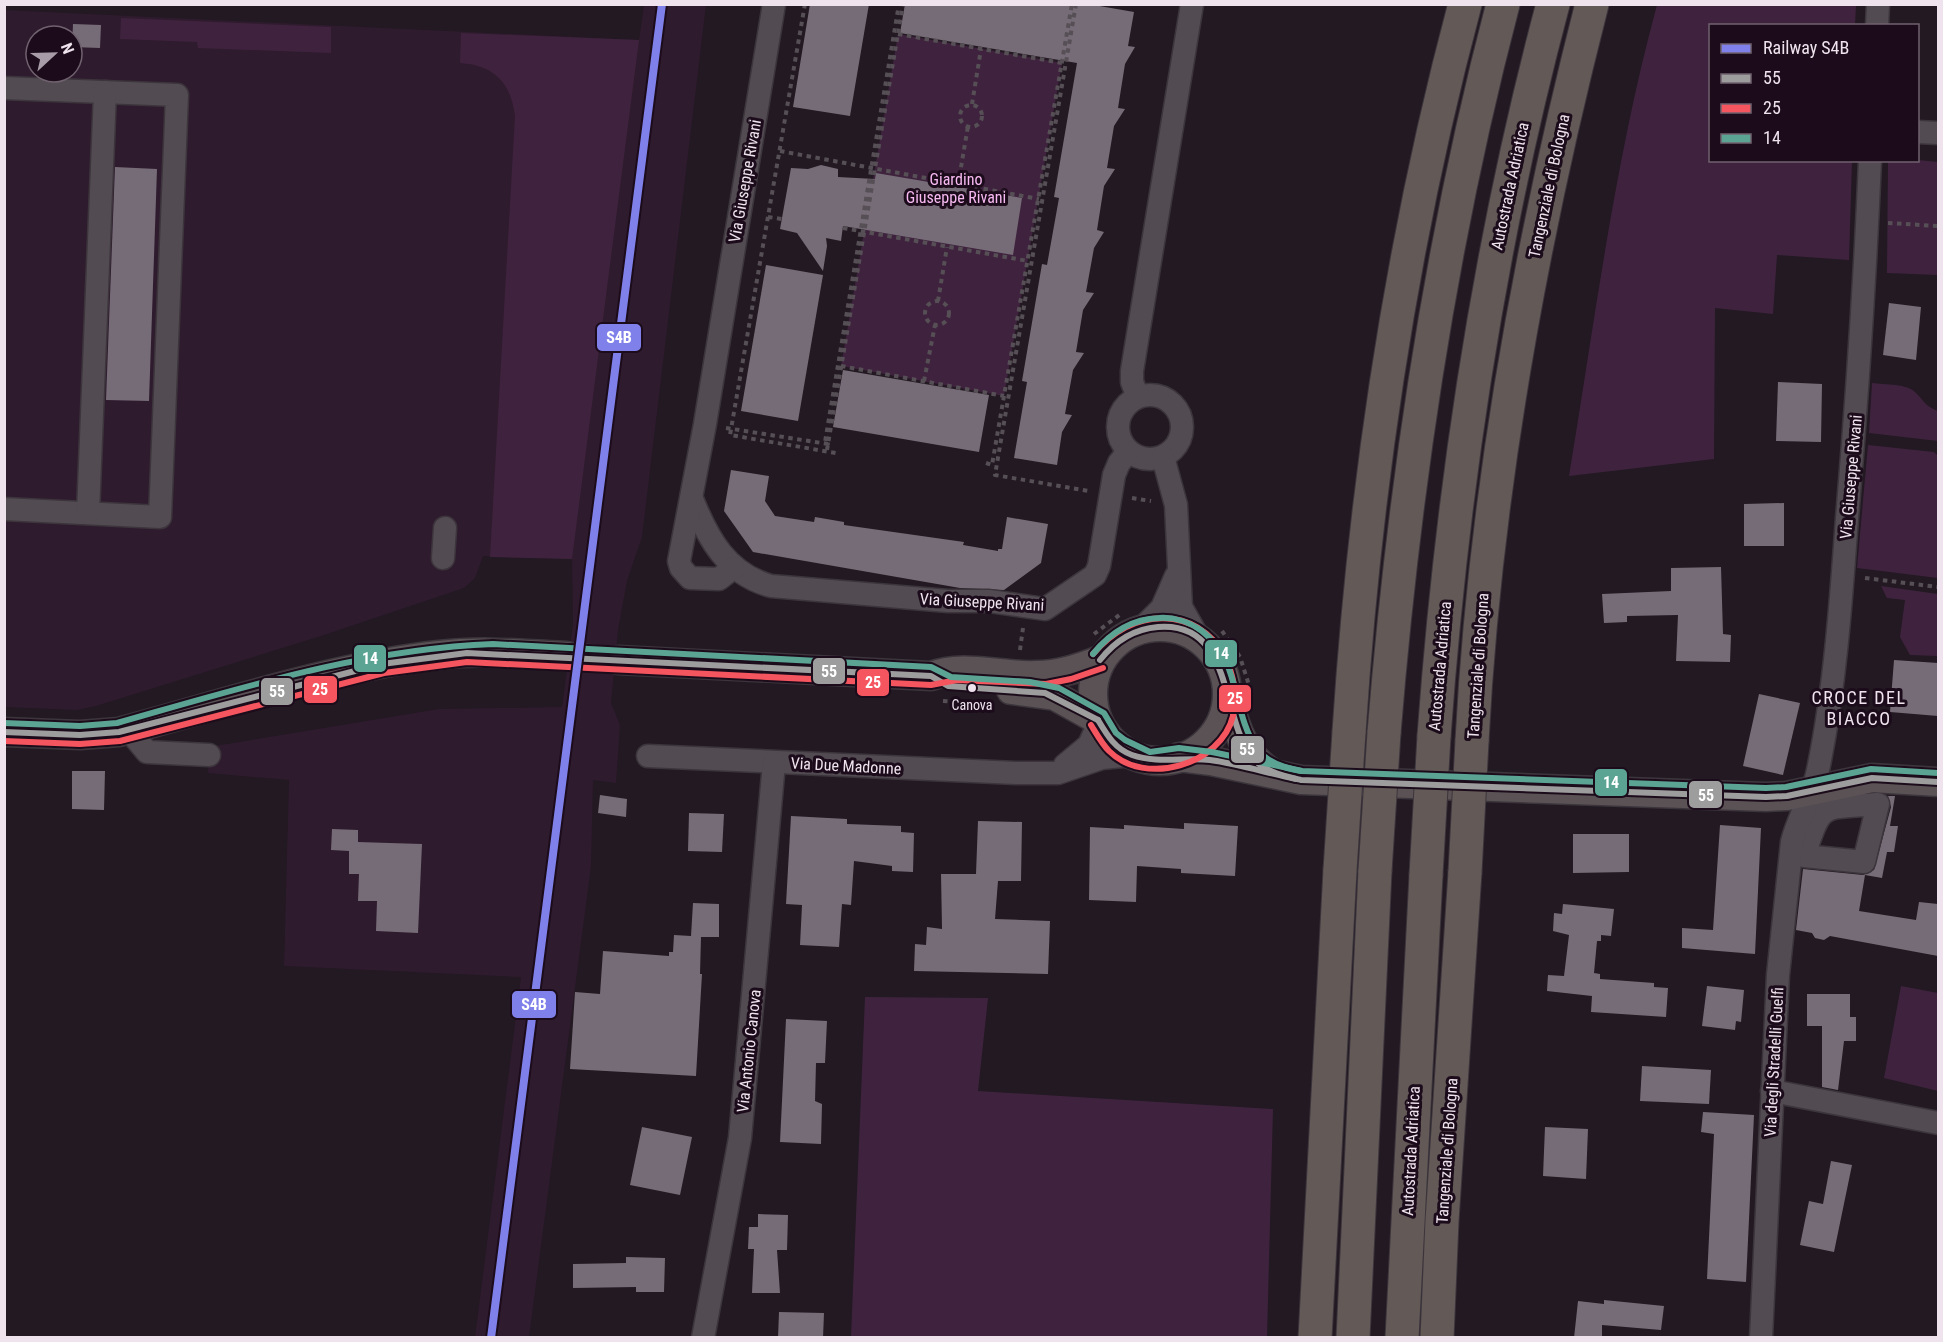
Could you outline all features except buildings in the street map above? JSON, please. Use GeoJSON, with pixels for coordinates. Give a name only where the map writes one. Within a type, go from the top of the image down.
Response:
{"type":"FeatureCollection","features":[{"type":"Feature","properties":{"kind":"highway"},"geometry":{"type":"LineString","coordinates":[[1316,1338],[1340,870],[1362,561],[1392,342],[1419,192],[1465,4]]}},
{"type":"Feature","properties":{"kind":"highway"},"geometry":{"type":"LineString","coordinates":[[1353,1338],[1375,871],[1384,733],[1410,472],[1428,351],[1457,199],[1503,4]]}},
{"type":"Feature","properties":{"kind":"highway","name":"Autostrada Adriatica"},"geometry":{"type":"LineString","coordinates":[[1402,1338],[1434,736],[1440,655],[1459,487],[1504,208],[1553,4]]}},
{"type":"Feature","properties":{"kind":"highway","name":"Tangenziale di Bologna"},"geometry":{"type":"LineString","coordinates":[[1437,1338],[1442,1221],[1484,581],[1511,378],[1542,213],[1592,4]]}},
{"type":"Feature","properties":{"kind":"main road"},"geometry":{"type":"LineString","coordinates":[[618,660],[931,676],[950,669],[1018,675],[1053,674],[1095,649],[1123,637],[1135,618],[1160,627],[1206,631],[1210,648],[1224,674],[1238,693],[1244,745],[1261,766],[1273,773]]}},
{"type":"Feature","properties":{"kind":"main road"},"geometry":{"type":"LineString","coordinates":[[1095,649],[1092,689],[1099,722],[1109,739],[1132,755],[1149,761],[1179,757],[1211,760],[1301,780],[1766,797],[1813,791],[1872,778],[1938,782]]}},
{"type":"Feature","properties":{"kind":"main road"},"geometry":{"type":"LineString","coordinates":[[4,732],[80,735],[128,729],[306,682],[407,660],[467,653],[567,656]]}},
{"type":"Feature","properties":{"kind":"main road"},"geometry":{"type":"LineString","coordinates":[[931,676],[948,686],[1045,693],[1064,701],[1099,722]]}},
{"type":"Feature","properties":{"kind":"main road"},"geometry":{"type":"LineString","coordinates":[[1179,757],[1206,743],[1214,735],[1238,693]]}},
{"type":"Feature","properties":{"kind":"street","name":"Via Giuseppe Rivani"},"geometry":{"type":"LineString","coordinates":[[733,568],[719,579],[690,578],[681,568],[679,561],[705,424],[774,4]]}},
{"type":"Feature","properties":{"kind":"street"},"geometry":{"type":"LineString","coordinates":[[1138,398],[1131,371],[1192,4]]}},
{"type":"Feature","properties":{"kind":"street"},"geometry":{"type":"LineString","coordinates":[[1877,24],[1878,4]]}},
{"type":"Feature","properties":{"kind":"street"},"geometry":{"type":"LineString","coordinates":[[4,88],[177,95],[160,517],[4,509]]}},
{"type":"Feature","properties":{"kind":"street"},"geometry":{"type":"LineString","coordinates":[[88,513],[105,92]]}},
{"type":"Feature","properties":{"kind":"street"},"geometry":{"type":"LineString","coordinates":[[1919,132],[1938,133]]}},
{"type":"Feature","properties":{"kind":"street","name":"Via Giuseppe Rivani"},"geometry":{"type":"LineString","coordinates":[[1813,791],[1836,654],[1859,377],[1870,162]]}},
{"type":"Feature","properties":{"kind":"street"},"geometry":{"type":"LineString","coordinates":[[1160,396],[1170,401],[1182,420],[1180,442],[1163,458],[1143,459],[1128,452],[1120,439],[1119,419],[1123,410],[1138,398],[1160,396]]}},
{"type":"Feature","properties":{"kind":"street","name":"Via Giuseppe Rivani"},"geometry":{"type":"LineString","coordinates":[[692,499],[701,521],[733,568],[756,582],[771,586],[948,602],[989,601],[1039,609],[1049,608],[1095,575],[1099,566],[1117,468],[1128,452]]}},
{"type":"Feature","properties":{"kind":"street"},"geometry":{"type":"LineString","coordinates":[[1163,458],[1176,505],[1181,607],[1206,631]]}},
{"type":"Feature","properties":{"kind":"street"},"geometry":{"type":"LineString","coordinates":[[443,558],[445,528]]}},
{"type":"Feature","properties":{"kind":"street"},"geometry":{"type":"LineString","coordinates":[[1135,618],[1162,608],[1178,572]]}},
{"type":"Feature","properties":{"kind":"street","name":"Via Due Madonne"},"geometry":{"type":"LineString","coordinates":[[1044,773],[1057,770],[1079,757],[1089,745],[1099,722]]}},
{"type":"Feature","properties":{"kind":"street"},"geometry":{"type":"LineString","coordinates":[[128,729],[147,752],[209,755]]}},
{"type":"Feature","properties":{"kind":"street","name":"Via Due Madonne"},"geometry":{"type":"LineString","coordinates":[[648,756],[1044,773],[1067,771],[1102,758],[1132,755]]}},
{"type":"Feature","properties":{"kind":"street","name":"Via Antonio Canova"},"geometry":{"type":"LineString","coordinates":[[703,1338],[740,1138],[774,762]]}},
{"type":"Feature","properties":{"kind":"street","name":"Via degli Stradelli Guelfi"},"geometry":{"type":"LineString","coordinates":[[1761,1338],[1778,975],[1792,842],[1797,823],[1813,791]]}},
{"type":"Feature","properties":{"kind":"street"},"geometry":{"type":"LineString","coordinates":[[1772,1091],[1938,1123]]}},
{"type":"Feature","properties":{"kind":"path"},"geometry":{"type":"LineString","coordinates":[[805,4],[730,435],[836,453]]}},
{"type":"Feature","properties":{"kind":"path"},"geometry":{"type":"LineString","coordinates":[[872,170],[898,34],[901,4]]}},
{"type":"Feature","properties":{"kind":"path"},"geometry":{"type":"LineString","coordinates":[[827,450],[901,4]]}},
{"type":"Feature","properties":{"kind":"path"},"geometry":{"type":"LineString","coordinates":[[986,463],[992,465],[1074,4]]}},
{"type":"Feature","properties":{"kind":"path"},"geometry":{"type":"LineString","coordinates":[[1074,4],[995,475],[1176,505]]}},
{"type":"Feature","properties":{"kind":"path"},"geometry":{"type":"LineString","coordinates":[[898,34],[1062,63]]}},
{"type":"Feature","properties":{"kind":"path"},"geometry":{"type":"LineString","coordinates":[[972,105],[981,49]]}},
{"type":"Feature","properties":{"kind":"path"},"geometry":{"type":"LineString","coordinates":[[972,105],[981,111],[982,118],[978,124],[968,126],[960,119],[961,111],[965,106],[972,105]]}},
{"type":"Feature","properties":{"kind":"path"},"geometry":{"type":"LineString","coordinates":[[958,185],[968,126]]}},
{"type":"Feature","properties":{"kind":"path"},"geometry":{"type":"LineString","coordinates":[[780,151],[1039,200]]}},
{"type":"Feature","properties":{"kind":"path"},"geometry":{"type":"LineString","coordinates":[[768,217],[782,219]]}},
{"type":"Feature","properties":{"kind":"path"},"geometry":{"type":"LineString","coordinates":[[1867,223],[1938,226]]}},
{"type":"Feature","properties":{"kind":"path"},"geometry":{"type":"LineString","coordinates":[[843,228],[1028,261]]}},
{"type":"Feature","properties":{"kind":"path"},"geometry":{"type":"LineString","coordinates":[[828,444],[825,442],[862,232]]}},
{"type":"Feature","properties":{"kind":"path"},"geometry":{"type":"LineString","coordinates":[[938,301],[947,247]]}},
{"type":"Feature","properties":{"kind":"path"},"geometry":{"type":"LineString","coordinates":[[938,301],[948,307],[949,315],[945,322],[934,325],[928,321],[926,309],[930,303],[938,301]]}},
{"type":"Feature","properties":{"kind":"path"},"geometry":{"type":"LineString","coordinates":[[924,381],[934,325]]}},
{"type":"Feature","properties":{"kind":"path"},"geometry":{"type":"LineString","coordinates":[[841,366],[1004,396]]}},
{"type":"Feature","properties":{"kind":"path"},"geometry":{"type":"LineString","coordinates":[[705,424],[828,444]]}},
{"type":"Feature","properties":{"kind":"path"},"geometry":{"type":"LineString","coordinates":[[1861,577],[1938,586]]}},
{"type":"Feature","properties":{"kind":"path"},"geometry":{"type":"LineString","coordinates":[[1095,649],[1135,618]]}},
{"type":"Feature","properties":{"kind":"path"},"geometry":{"type":"LineString","coordinates":[[1206,631],[1228,638],[1240,657],[1238,693]]}},
{"type":"Feature","properties":{"kind":"shaded area"},"geometry":{"type":"Polygon","coordinates":[[[644,5],[706,5],[642,537],[627,581],[618,630],[611,703],[620,725],[616,783],[593,780],[591,866],[529,1337],[475,1337],[521,977],[284,966],[289,780],[208,773],[209,747],[439,709],[562,707],[573,624],[572,559],[483,556],[475,578],[464,588],[321,636],[96,706],[77,710],[5,707],[5,10],[639,40],[644,5]]]}},
{"type":"Feature","properties":{"kind":"green space"},"geometry":{"type":"Polygon","coordinates":[[[1657,5],[1856,5],[1855,24],[1709,24],[1709,162],[1852,162],[1849,260],[1777,255],[1773,314],[1715,308],[1714,459],[1569,476],[1618,180],[1642,63],[1657,5]]]}},
{"type":"Feature","properties":{"kind":"green space"},"geometry":{"type":"Polygon","coordinates":[[[121,18],[331,27],[331,53],[198,48],[197,42],[120,39],[121,18]]]}},
{"type":"Feature","properties":{"kind":"green space"},"geometry":{"type":"Polygon","coordinates":[[[461,33],[639,40],[572,559],[490,557],[515,116],[510,94],[499,78],[482,67],[460,63],[461,33]]]}},
{"type":"Feature","properties":{"kind":"green space","name":"Giardino Giuseppe Rivani"},"geometry":{"type":"Polygon","coordinates":[[[898,34],[1062,63],[1004,396],[841,366],[898,34]]]}},
{"type":"Feature","properties":{"kind":"green space"},"geometry":{"type":"Polygon","coordinates":[[[1919,160],[1938,162],[1938,275],[1887,273],[1888,162],[1919,162],[1919,160]]]}},
{"type":"Feature","properties":{"kind":"green space"},"geometry":{"type":"Polygon","coordinates":[[[1872,383],[1896,385],[1912,390],[1938,411],[1938,441],[1869,433],[1872,383]]]}},
{"type":"Feature","properties":{"kind":"green space"},"geometry":{"type":"Polygon","coordinates":[[[1868,445],[1934,452],[1938,456],[1938,578],[1857,568],[1868,445]]]}},
{"type":"Feature","properties":{"kind":"green space"},"geometry":{"type":"Polygon","coordinates":[[[1881,586],[1938,594],[1938,656],[1910,655],[1900,637],[1905,600],[1887,598],[1881,586]]]}},
{"type":"Feature","properties":{"kind":"green space"},"geometry":{"type":"Polygon","coordinates":[[[1901,986],[1938,993],[1938,1091],[1884,1078],[1901,986]]]}},
{"type":"Feature","properties":{"kind":"green space"},"geometry":{"type":"Polygon","coordinates":[[[865,997],[988,998],[978,1091],[1273,1109],[1267,1337],[851,1337],[865,997]]]}},
{"type":"Feature","properties":{"kind":"tunnel"},"geometry":{"type":"LineString","coordinates":[[567,656],[619,660]]}},
{"type":"Feature","properties":{"kind":"rail line","name":"S4B"},"geometry":{"type":"LineString","coordinates":[[491,1338],[662,4]]}},
{"type":"Feature","properties":{"kind":"transit line","name":"14"},"geometry":{"type":"LineString","coordinates":[[1093,654],[1122,628],[1139,621],[1170,618],[1192,625],[1215,643],[1224,657],[1243,719],[1257,749],[1271,761],[1301,771]]}},
{"type":"Feature","properties":{"kind":"transit line","name":"25"},"geometry":{"type":"LineString","coordinates":[[1091,725],[1106,748],[1124,762],[1142,768],[1161,769],[1198,758],[1214,747],[1226,733],[1233,716],[1235,702],[1235,689],[1228,663],[1219,647],[1199,628],[1182,621],[1150,619],[1128,626],[1101,645],[1093,654]]}},
{"type":"Feature","properties":{"kind":"transit line","name":"55"},"geometry":{"type":"LineString","coordinates":[[1100,660],[1125,637],[1149,628],[1183,629],[1200,639],[1213,655],[1222,675],[1234,719],[1252,757],[1268,770],[1301,780],[1766,797],[1787,796],[1872,778],[1938,782]]}},
{"type":"Feature","properties":{"kind":"transit line","name":"14"},"geometry":{"type":"LineString","coordinates":[[4,723],[80,726],[117,723],[256,684],[350,662],[445,647],[493,644],[931,667],[951,677],[1030,682],[1059,688],[1104,713],[1116,733],[1150,752],[1179,748],[1212,752],[1302,771],[1766,788],[1786,787],[1871,769],[1938,773]]}},
{"type":"Feature","properties":{"kind":"transit line","name":"55"},"geometry":{"type":"LineString","coordinates":[[4,732],[80,735],[119,732],[382,664],[467,653],[931,676],[948,686],[1045,693],[1098,720]]}},
{"type":"Feature","properties":{"kind":"transit line","name":"25"},"geometry":{"type":"LineString","coordinates":[[4,741],[80,744],[120,741],[384,673],[467,662],[931,685],[957,680],[1046,684],[1071,679],[1103,668]]}},
{"type":"Feature","properties":{"kind":"transit line","name":"55"},"geometry":{"type":"LineString","coordinates":[[1098,720],[1116,745],[1142,758],[1210,760],[1296,779]]}},
{"type":"Feature","properties":{"kind":"place","name":"Canova"},"geometry":{"type":"Point","coordinates":[972,688]}},
{"type":"Feature","properties":{"kind":"district","name":"CROCE DEL BIACCO"},"geometry":{"type":"Point","coordinates":[1859,707]}}]}
